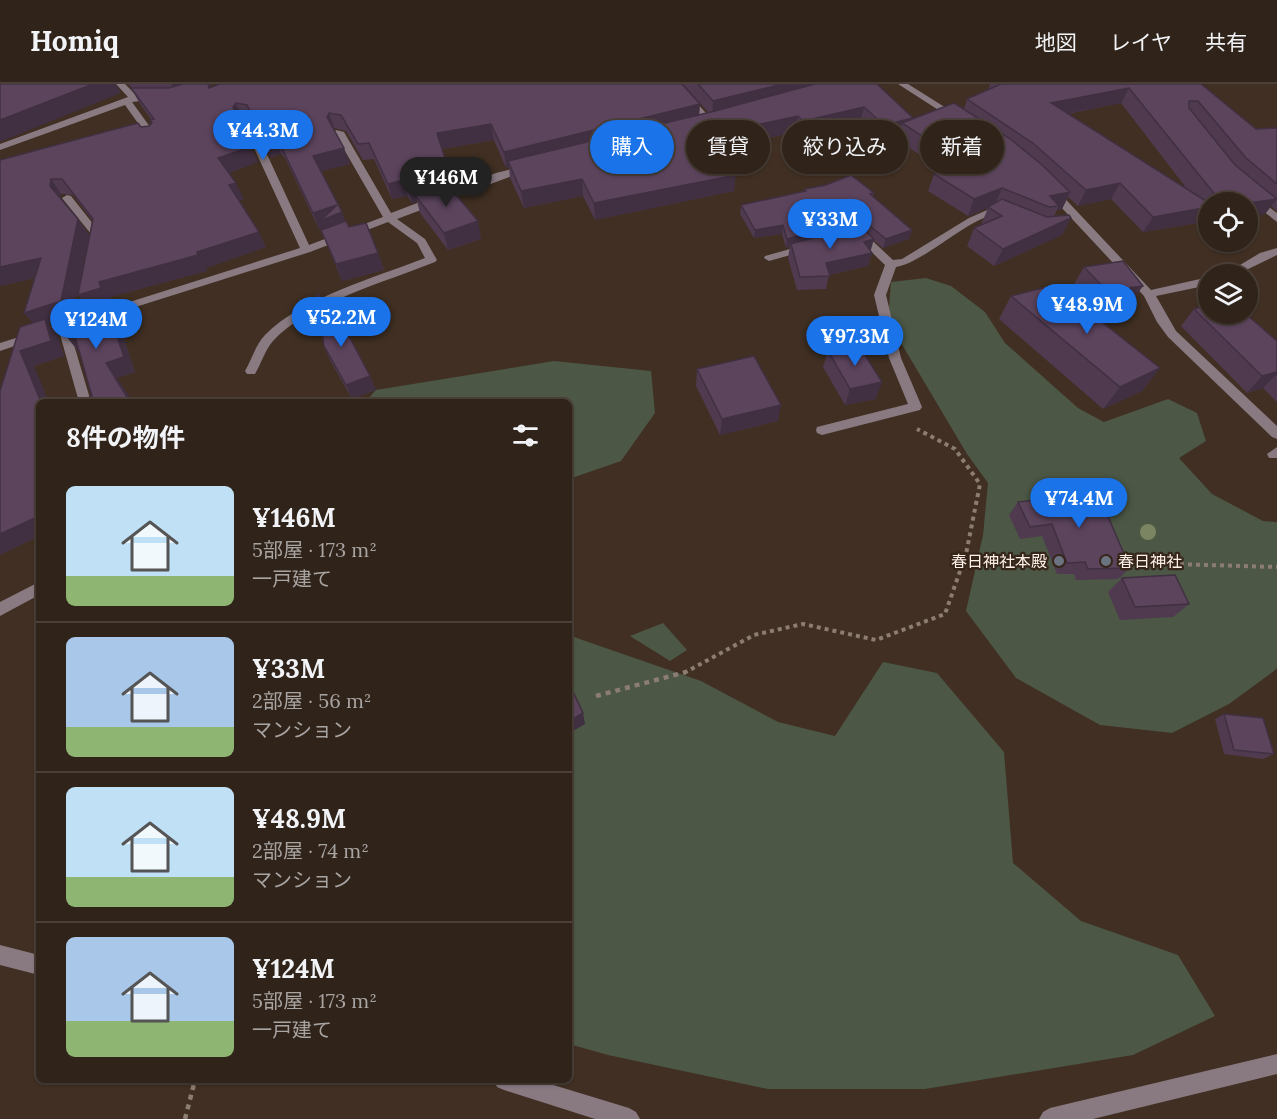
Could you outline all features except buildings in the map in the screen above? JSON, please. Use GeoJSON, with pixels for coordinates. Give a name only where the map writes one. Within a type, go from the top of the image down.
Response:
{"type":"FeatureCollection","features":[{"type":"Feature","properties":{"kind":"street"},"geometry":{"type":"LineString","coordinates":[[120,84],[153,138]]}},
{"type":"Feature","properties":{"kind":"street"},"geometry":{"type":"LineString","coordinates":[[675,84],[707,120]]}},
{"type":"Feature","properties":{"kind":"street"},"geometry":{"type":"LineString","coordinates":[[902,84],[959,120]]}},
{"type":"Feature","properties":{"kind":"street"},"geometry":{"type":"LineString","coordinates":[[0,147],[130,99],[165,97]]}},
{"type":"Feature","properties":{"kind":"street"},"geometry":{"type":"LineString","coordinates":[[247,122],[306,250]]}},
{"type":"Feature","properties":{"kind":"street"},"geometry":{"type":"LineString","coordinates":[[251,371],[268,338],[292,320],[327,302],[431,260],[421,242],[389,218],[339,132]]}},
{"type":"Feature","properties":{"kind":"street"},"geometry":{"type":"LineString","coordinates":[[0,347],[63,326],[81,314],[306,250],[500,175],[544,164]]}},
{"type":"Feature","properties":{"kind":"street"},"geometry":{"type":"LineString","coordinates":[[1039,177],[1080,226],[1149,294],[1163,322],[1172,334],[1277,434]]}},
{"type":"Feature","properties":{"kind":"street"},"geometry":{"type":"LineString","coordinates":[[1246,191],[1277,219]]}},
{"type":"Feature","properties":{"kind":"street"},"geometry":{"type":"LineString","coordinates":[[67,198],[96,234],[92,255]]}},
{"type":"Feature","properties":{"kind":"street"},"geometry":{"type":"LineString","coordinates":[[891,264],[905,262],[973,220],[994,210],[1009,214]]}},
{"type":"Feature","properties":{"kind":"street"},"geometry":{"type":"LineString","coordinates":[[847,235],[858,232],[891,264]]}},
{"type":"Feature","properties":{"kind":"street"},"geometry":{"type":"LineString","coordinates":[[769,258],[825,242]]}},
{"type":"Feature","properties":{"kind":"street"},"geometry":{"type":"LineString","coordinates":[[1248,264],[1277,251]]}},
{"type":"Feature","properties":{"kind":"street"},"geometry":{"type":"LineString","coordinates":[[822,430],[916,407],[896,358],[880,296],[891,264]]}},
{"type":"Feature","properties":{"kind":"street"},"geometry":{"type":"LineString","coordinates":[[1149,294],[1198,284]]}},
{"type":"Feature","properties":{"kind":"street"},"geometry":{"type":"LineString","coordinates":[[63,326],[84,399]]}},
{"type":"Feature","properties":{"kind":"street"},"geometry":{"type":"LineString","coordinates":[[0,609],[36,590]]}},
{"type":"Feature","properties":{"kind":"street"},"geometry":{"type":"LineString","coordinates":[[0,955],[36,964]]}},
{"type":"Feature","properties":{"kind":"street"},"geometry":{"type":"LineString","coordinates":[[1050,1119],[1277,1064]]}},
{"type":"Feature","properties":{"kind":"street"},"geometry":{"type":"LineString","coordinates":[[514,1083],[629,1119]]}},
{"type":"Feature","properties":{"kind":"path"},"geometry":{"type":"LineString","coordinates":[[596,696],[682,674],[754,635],[803,624],[876,640],[945,614],[966,554],[980,484],[955,449],[925,432],[879,416]]}},
{"type":"Feature","properties":{"kind":"path"},"geometry":{"type":"LineString","coordinates":[[1172,564],[1277,567]]}},
{"type":"Feature","properties":{"kind":"path"},"geometry":{"type":"LineString","coordinates":[[185,1119],[194,1083]]}},
{"type":"Feature","properties":{"kind":"green space"},"geometry":{"type":"Polygon","coordinates":[[[926,278],[951,286],[985,312],[1005,343],[1078,408],[1104,422],[1168,399],[1197,413],[1206,441],[1179,458],[1212,494],[1263,521],[1277,522],[1277,668],[1274,671],[1229,704],[1172,733],[1100,725],[1016,678],[966,611],[983,535],[988,483],[967,454],[888,321],[891,282],[926,278]]]}},
{"type":"Feature","properties":{"kind":"green space"},"geometry":{"type":"Polygon","coordinates":[[[554,361],[651,371],[655,413],[621,461],[572,478],[572,399],[368,399],[376,390],[554,361]]]}},
{"type":"Feature","properties":{"kind":"green space"},"geometry":{"type":"Polygon","coordinates":[[[663,623],[687,650],[670,661],[630,636],[663,623]]]}},
{"type":"Feature","properties":{"kind":"green space"},"geometry":{"type":"Polygon","coordinates":[[[572,636],[701,681],[778,722],[835,736],[883,662],[937,673],[1004,752],[1013,863],[1081,921],[1178,955],[1215,1016],[1133,1055],[925,1089],[768,1089],[608,1055],[572,1045],[572,636]]]}},
{"type":"Feature","properties":{"kind":"place","name":"春日神社本殿"},"geometry":{"type":"Point","coordinates":[1059,561]}},
{"type":"Feature","properties":{"kind":"place","name":"春日神社"},"geometry":{"type":"Point","coordinates":[1106,561]}}]}
